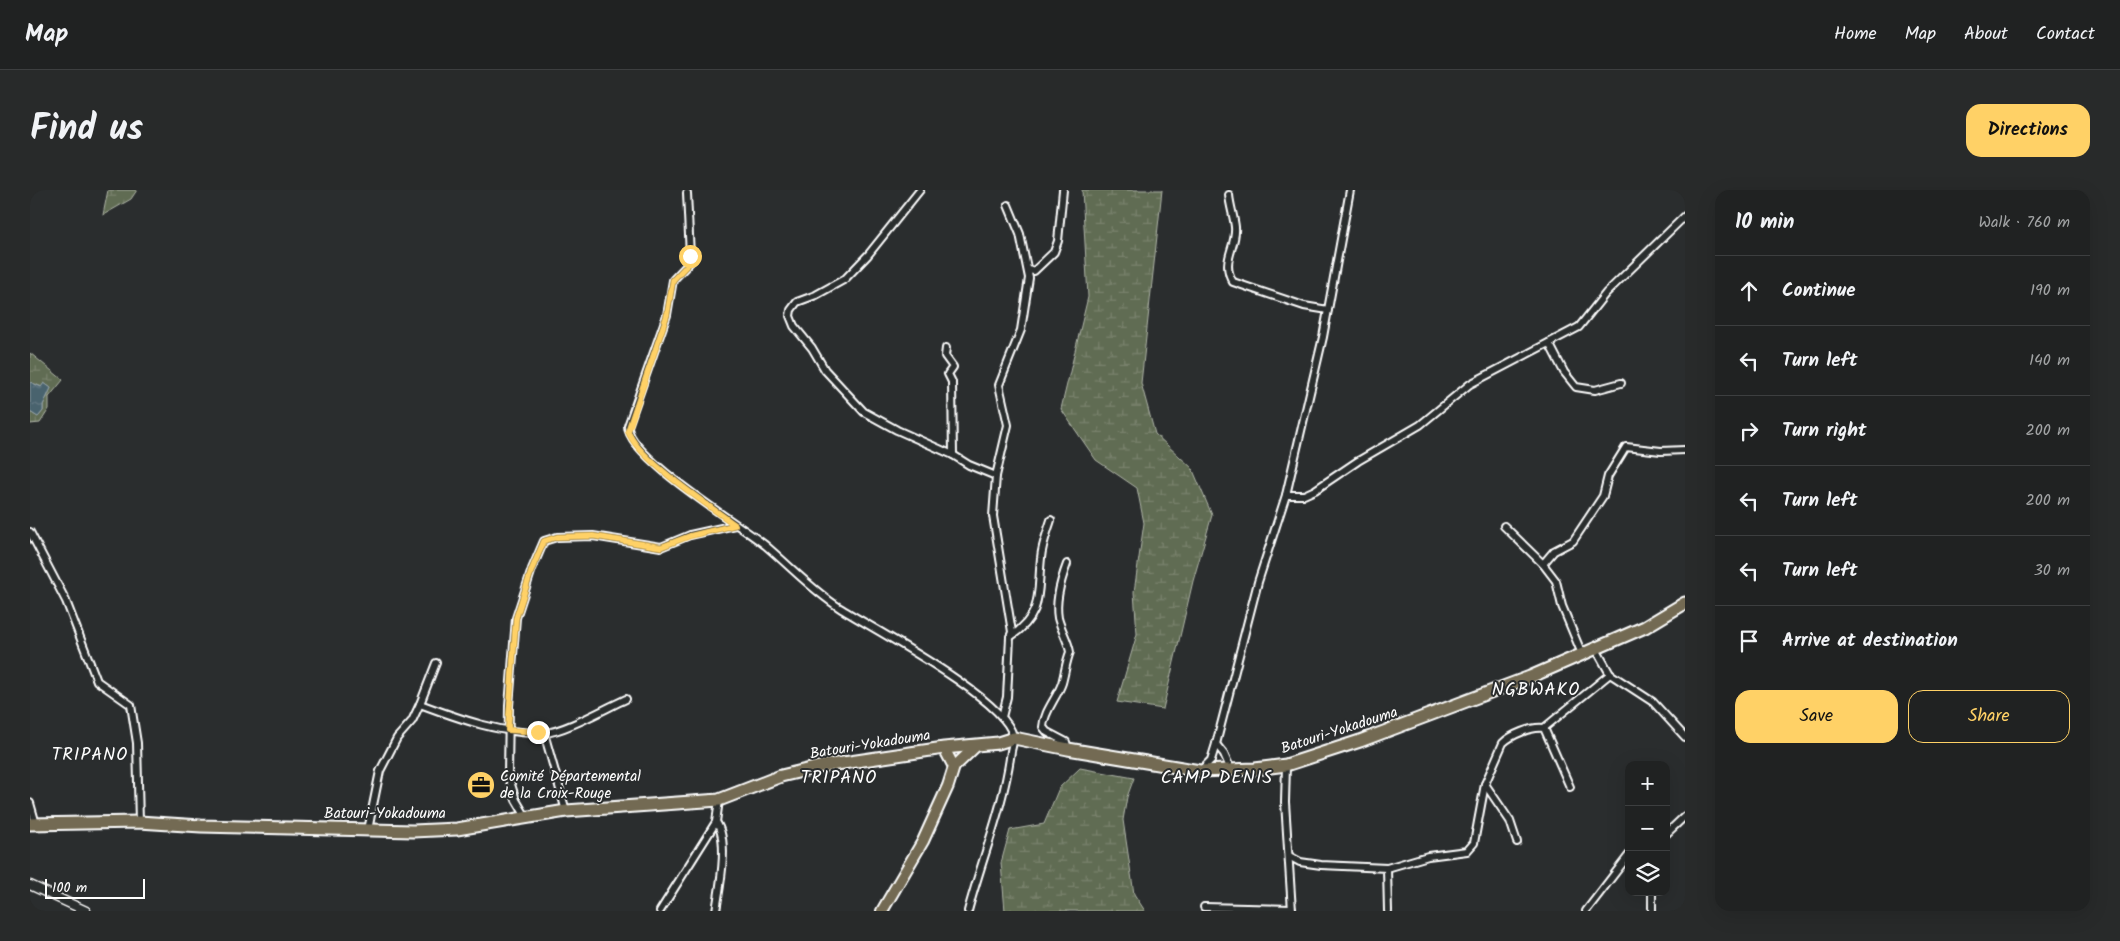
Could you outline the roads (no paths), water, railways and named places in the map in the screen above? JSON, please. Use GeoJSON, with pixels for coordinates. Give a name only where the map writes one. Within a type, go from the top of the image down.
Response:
{"type":"FeatureCollection","features":[{"type":"Feature","properties":{"kind":"highway","name":"Batouri-Yokadouma"},"geometry":{"type":"LineString","coordinates":[[33,824],[139,822],[220,827],[413,831],[457,829],[566,811],[719,800],[774,778],[801,770],[878,757],[998,743],[1014,738],[1200,771],[1255,769],[1286,765],[1432,715],[1530,677],[1645,627],[1685,603]]}},
{"type":"Feature","properties":{"kind":"main road"},"geometry":{"type":"LineString","coordinates":[[882,911],[923,841],[948,786],[954,767],[976,746]]}},
{"type":"Feature","properties":{"kind":"main road"},"geometry":{"type":"LineString","coordinates":[[944,748],[954,767]]}},
{"type":"Feature","properties":{"kind":"street"},"geometry":{"type":"LineString","coordinates":[[920,190],[851,273],[840,283],[797,302],[791,310],[790,316],[794,326],[812,348],[825,370],[864,412],[897,430],[996,476]]}},
{"type":"Feature","properties":{"kind":"street"},"geometry":{"type":"LineString","coordinates":[[1028,270],[1034,271],[1054,252],[1058,241],[1063,190]]}},
{"type":"Feature","properties":{"kind":"street"},"geometry":{"type":"LineString","coordinates":[[1200,771],[1211,760],[1216,744],[1258,582],[1286,495],[1328,310],[1350,190]]}},
{"type":"Feature","properties":{"kind":"street"},"geometry":{"type":"LineString","coordinates":[[687,193],[690,256],[692,260],[673,280],[667,315],[628,431],[634,443],[668,475],[783,560],[838,608],[952,677],[995,709],[1010,726],[1014,738],[1006,784],[968,911]]}},
{"type":"Feature","properties":{"kind":"street"},"geometry":{"type":"LineString","coordinates":[[1229,195],[1235,228],[1228,260],[1229,275],[1233,282],[1304,306],[1328,310]]}},
{"type":"Feature","properties":{"kind":"street"},"geometry":{"type":"LineString","coordinates":[[1002,717],[1008,697],[1010,637],[1012,632],[993,516],[996,476],[1008,424],[999,385],[1021,330],[1027,294],[1028,270],[1020,234],[1008,205]]}},
{"type":"Feature","properties":{"kind":"street"},"geometry":{"type":"LineString","coordinates":[[1286,495],[1304,495],[1315,490],[1358,461],[1420,425],[1470,384],[1579,326],[1606,293],[1685,216]]}},
{"type":"Feature","properties":{"kind":"street"},"geometry":{"type":"LineString","coordinates":[[1549,343],[1564,372],[1576,387],[1595,390],[1621,383]]}},
{"type":"Feature","properties":{"kind":"street"},"geometry":{"type":"LineString","coordinates":[[946,348],[945,356],[953,367],[948,374],[952,382],[953,455]]}},
{"type":"Feature","properties":{"kind":"street"},"geometry":{"type":"LineString","coordinates":[[1543,564],[1554,551],[1573,541],[1603,496],[1608,476],[1626,447],[1661,451],[1685,450]]}},
{"type":"Feature","properties":{"kind":"street"},"geometry":{"type":"LineString","coordinates":[[1010,637],[1029,621],[1037,607],[1041,555],[1051,520]]}},
{"type":"Feature","properties":{"kind":"street"},"geometry":{"type":"LineString","coordinates":[[526,817],[511,788],[508,775],[508,730],[516,618],[532,569],[544,541],[557,537],[593,536],[661,547],[690,536],[735,525]]}},
{"type":"Feature","properties":{"kind":"street"},"geometry":{"type":"LineString","coordinates":[[1504,526],[1543,564],[1556,581],[1562,606],[1582,654]]}},
{"type":"Feature","properties":{"kind":"street"},"geometry":{"type":"LineString","coordinates":[[30,532],[66,601],[97,681],[131,705],[137,743],[139,822]]}},
{"type":"Feature","properties":{"kind":"street"},"geometry":{"type":"LineString","coordinates":[[1067,564],[1061,579],[1058,618],[1070,652],[1061,684],[1043,727],[1047,732],[1066,742],[1068,749]]}},
{"type":"Feature","properties":{"kind":"street"},"geometry":{"type":"LineString","coordinates":[[1596,649],[1610,674],[1653,702],[1685,737]]}},
{"type":"Feature","properties":{"kind":"street"},"geometry":{"type":"LineString","coordinates":[[368,830],[380,771],[397,738],[412,721],[436,663]]}},
{"type":"Feature","properties":{"kind":"street"},"geometry":{"type":"LineString","coordinates":[[1289,856],[1300,862],[1387,868],[1428,856],[1467,852],[1474,843],[1485,784],[1503,743],[1507,739],[1538,727],[1544,728],[1610,674]]}},
{"type":"Feature","properties":{"kind":"street"},"geometry":{"type":"LineString","coordinates":[[420,704],[478,724],[508,730],[544,733],[567,726],[626,699]]}},
{"type":"Feature","properties":{"kind":"street"},"geometry":{"type":"LineString","coordinates":[[1544,728],[1570,787]]}},
{"type":"Feature","properties":{"kind":"street"},"geometry":{"type":"LineString","coordinates":[[544,733],[566,811]]}},
{"type":"Feature","properties":{"kind":"street"},"geometry":{"type":"LineString","coordinates":[[1216,744],[1224,754],[1231,770]]}},
{"type":"Feature","properties":{"kind":"street"},"geometry":{"type":"LineString","coordinates":[[1204,907],[1292,910],[1285,802],[1286,765]]}},
{"type":"Feature","properties":{"kind":"street"},"geometry":{"type":"LineString","coordinates":[[1485,784],[1510,821],[1517,842]]}},
{"type":"Feature","properties":{"kind":"street"},"geometry":{"type":"LineString","coordinates":[[660,911],[716,822],[719,800]]}},
{"type":"Feature","properties":{"kind":"street"},"geometry":{"type":"LineString","coordinates":[[30,803],[33,824]]}},
{"type":"Feature","properties":{"kind":"street"},"geometry":{"type":"LineString","coordinates":[[1670,830],[1685,816]]}},
{"type":"Feature","properties":{"kind":"street"},"geometry":{"type":"LineString","coordinates":[[716,822],[721,830],[722,856],[716,911]]}},
{"type":"Feature","properties":{"kind":"street"},"geometry":{"type":"LineString","coordinates":[[1586,911],[1625,860]]}},
{"type":"Feature","properties":{"kind":"street"},"geometry":{"type":"LineString","coordinates":[[1289,867],[1300,862]]}},
{"type":"Feature","properties":{"kind":"street"},"geometry":{"type":"LineString","coordinates":[[1387,868],[1388,911]]}},
{"type":"Feature","properties":{"kind":"street"},"geometry":{"type":"LineString","coordinates":[[30,885],[86,911]]}},
{"type":"Feature","properties":{"kind":"street"},"geometry":{"type":"LineString","coordinates":[[1652,896],[1652,911]]}},
{"type":"Feature","properties":{"kind":"water"},"geometry":{"type":"Polygon","coordinates":[[[30,382],[41,387],[44,383],[51,388],[43,405],[43,411],[38,417],[30,412],[30,382]]]}},
{"type":"Feature","properties":{"kind":"place","name":"Comité Départemental de la Croix-Rouge"},"geometry":{"type":"Point","coordinates":[481,785]}},
{"type":"Feature","properties":{"kind":"district","name":"NGBWAKO"},"geometry":{"type":"Point","coordinates":[1536,689]}},
{"type":"Feature","properties":{"kind":"district","name":"TRIPANO"},"geometry":{"type":"Point","coordinates":[90,754]}},
{"type":"Feature","properties":{"kind":"district","name":"TRIPANO"},"geometry":{"type":"Point","coordinates":[839,777]}},
{"type":"Feature","properties":{"kind":"district","name":"CAMP DENIS"},"geometry":{"type":"Point","coordinates":[1217,777]}}]}
